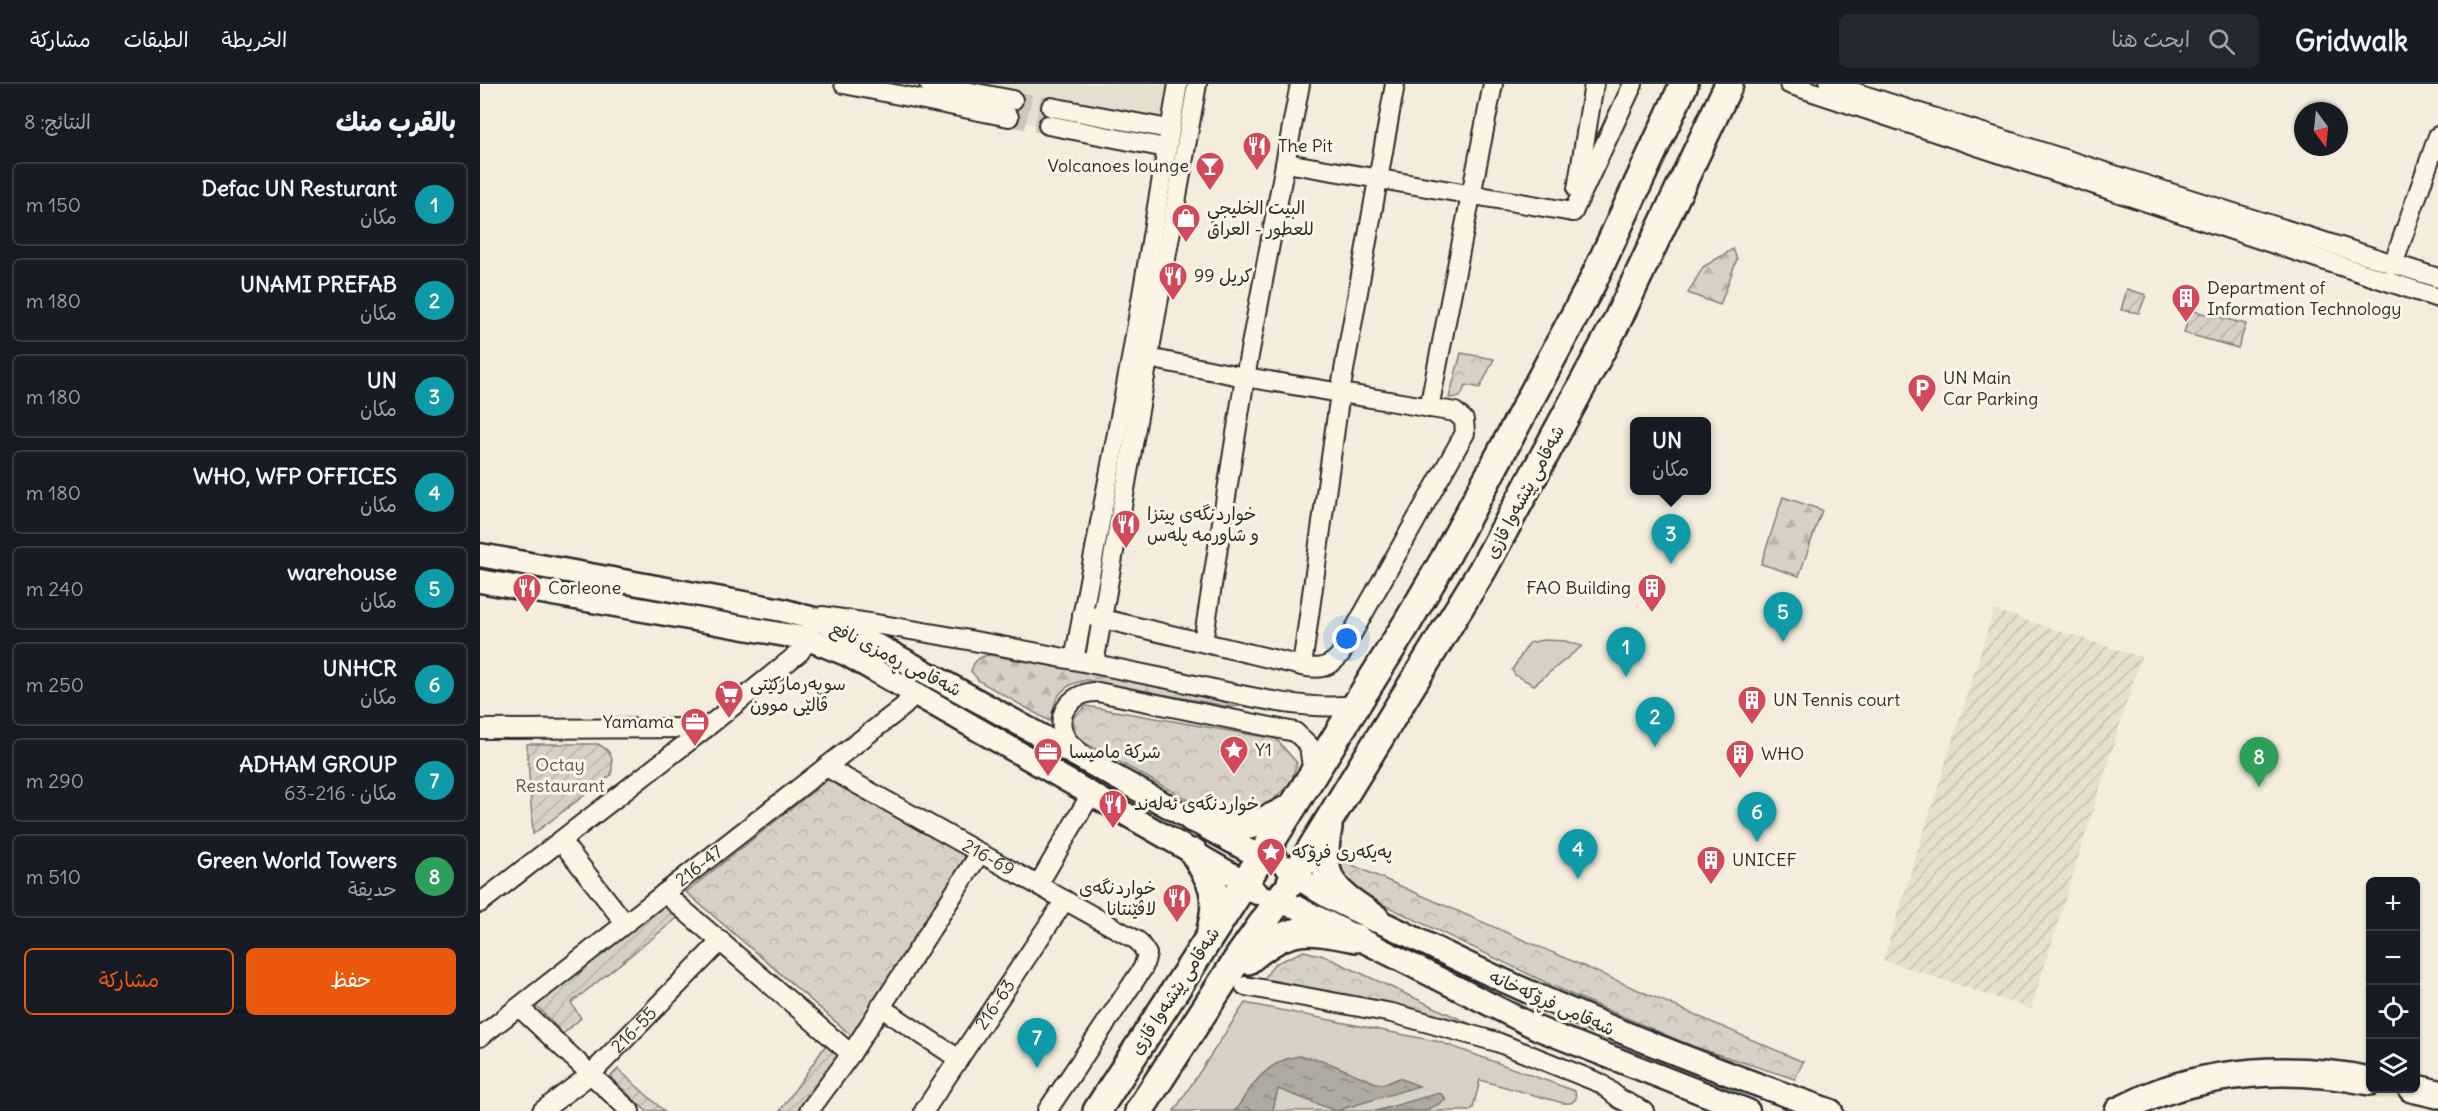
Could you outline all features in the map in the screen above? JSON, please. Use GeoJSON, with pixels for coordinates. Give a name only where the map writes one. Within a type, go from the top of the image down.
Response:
{"type":"FeatureCollection","features":[{"type":"Feature","properties":{"kind":"highway","name":"شەقامی پێشەوا قازی"},"geometry":{"type":"LineString","coordinates":[[1139,1111],[1235,982],[1293,807],[1444,560],[1587,294],[1684,84]]}},
{"type":"Feature","properties":{"kind":"highway","name":"شەقامی پێشەوا قازی"},"geometry":{"type":"LineString","coordinates":[[1097,1111],[1206,944],[1331,816],[1489,558],[1617,321],[1729,84]]}},
{"type":"Feature","properties":{"kind":"highway"},"geometry":{"type":"LineString","coordinates":[[1192,818],[1212,825],[1239,827],[1270,820],[1293,807]]}},
{"type":"Feature","properties":{"kind":"highway"},"geometry":{"type":"LineString","coordinates":[[1331,816],[1324,846],[1324,865],[1329,879],[1342,897],[1375,918]]}},
{"type":"Feature","properties":{"kind":"highway"},"geometry":{"type":"LineString","coordinates":[[1201,857],[1214,885],[1215,893],[1214,918],[1206,944]]}},
{"type":"Feature","properties":{"kind":"highway"},"geometry":{"type":"LineString","coordinates":[[1235,982],[1269,942],[1288,933],[1321,931],[1356,939]]}},
{"type":"Feature","properties":{"kind":"highway"},"geometry":{"type":"LineString","coordinates":[[2119,1111],[2160,1092],[2231,1075],[2287,1071],[2366,1081]]}},
{"type":"Feature","properties":{"kind":"highway"},"geometry":{"type":"LineString","coordinates":[[2420,1091],[2438,1094]]}},
{"type":"Feature","properties":{"kind":"main road","name":"شەقامی ڕەمزی نافع"},"geometry":{"type":"LineString","coordinates":[[480,555],[782,610],[825,622],[884,649],[1192,818],[1221,835],[1271,879]]}},
{"type":"Feature","properties":{"kind":"main road","name":"شەقامی ڕەمزی نافع"},"geometry":{"type":"LineString","coordinates":[[480,581],[808,639],[846,654],[1201,857],[1271,879]]}},
{"type":"Feature","properties":{"kind":"main road"},"geometry":{"type":"LineString","coordinates":[[1201,857],[1218,856],[1223,841],[1221,835]]}},
{"type":"Feature","properties":{"kind":"main road","name":"شەقامی فڕۆکەخانە"},"geometry":{"type":"LineString","coordinates":[[1271,879],[1308,884],[1490,976],[1601,1025],[1831,1111]]}},
{"type":"Feature","properties":{"kind":"main road","name":"شەقامی فڕۆکەخانە"},"geometry":{"type":"LineString","coordinates":[[1271,879],[1296,907],[1539,1029],[1749,1111]]}},
{"type":"Feature","properties":{"kind":"street"},"geometry":{"type":"LineString","coordinates":[[844,84],[1011,108],[929,84]]}},
{"type":"Feature","properties":{"kind":"street"},"geometry":{"type":"LineString","coordinates":[[1074,660],[1131,359],[1178,84]]}},
{"type":"Feature","properties":{"kind":"street"},"geometry":{"type":"LineString","coordinates":[[1094,664],[1197,84]]}},
{"type":"Feature","properties":{"kind":"street"},"geometry":{"type":"LineString","coordinates":[[1203,642],[1245,377],[1300,84]]}},
{"type":"Feature","properties":{"kind":"street"},"geometry":{"type":"LineString","coordinates":[[1302,666],[1340,393],[1395,84]]}},
{"type":"Feature","properties":{"kind":"street"},"geometry":{"type":"LineString","coordinates":[[1429,408],[1493,84]]}},
{"type":"Feature","properties":{"kind":"street"},"geometry":{"type":"LineString","coordinates":[[1573,212],[1594,84]]}},
{"type":"Feature","properties":{"kind":"street"},"geometry":{"type":"LineString","coordinates":[[1573,212],[1633,84]]}},
{"type":"Feature","properties":{"kind":"street"},"geometry":{"type":"LineString","coordinates":[[1790,84],[2438,298]]}},
{"type":"Feature","properties":{"kind":"street"},"geometry":{"type":"LineString","coordinates":[[1829,84],[2438,278]]}},
{"type":"Feature","properties":{"kind":"street"},"geometry":{"type":"LineString","coordinates":[[1166,147],[1049,116],[1169,129]]}},
{"type":"Feature","properties":{"kind":"street"},"geometry":{"type":"LineString","coordinates":[[2393,264],[2438,136]]}},
{"type":"Feature","properties":{"kind":"street"},"geometry":{"type":"LineString","coordinates":[[1286,162],[1573,212]]}},
{"type":"Feature","properties":{"kind":"street"},"geometry":{"type":"LineString","coordinates":[[1160,181],[1179,185]]}},
{"type":"Feature","properties":{"kind":"street"},"geometry":{"type":"LineString","coordinates":[[1082,614],[1302,666],[1322,668],[1340,656],[1463,438],[1466,426],[1460,415],[1455,412],[1245,377],[1148,358]]}},
{"type":"Feature","properties":{"kind":"street"},"geometry":{"type":"LineString","coordinates":[[782,610],[1074,660],[1322,708],[1355,705]]}},
{"type":"Feature","properties":{"kind":"street"},"geometry":{"type":"LineString","coordinates":[[480,903],[706,728],[800,652],[808,639]]}},
{"type":"Feature","properties":{"kind":"street"},"geometry":{"type":"LineString","coordinates":[[1091,762],[1070,743],[1064,734],[1062,723],[1069,703],[1077,696],[1087,692],[1098,692],[1289,730],[1300,735],[1311,749],[1312,775]]}},
{"type":"Feature","properties":{"kind":"street","name":"216-47"},"geometry":{"type":"LineString","coordinates":[[480,1037],[904,706],[914,693]]}},
{"type":"Feature","properties":{"kind":"street"},"geometry":{"type":"LineString","coordinates":[[1233,718],[1257,718],[1264,715],[1267,709],[1263,698]]}},
{"type":"Feature","properties":{"kind":"street"},"geometry":{"type":"LineString","coordinates":[[480,729],[706,728]]}},
{"type":"Feature","properties":{"kind":"street","name":"216-69"},"geometry":{"type":"LineString","coordinates":[[826,767],[1138,941],[1147,954],[1143,968],[1047,1111]]}},
{"type":"Feature","properties":{"kind":"street"},"geometry":{"type":"LineString","coordinates":[[1038,885],[1091,794]]}},
{"type":"Feature","properties":{"kind":"street"},"geometry":{"type":"LineString","coordinates":[[561,841],[626,923]]}},
{"type":"Feature","properties":{"kind":"street"},"geometry":{"type":"LineString","coordinates":[[809,1111],[851,1054],[980,853]]}},
{"type":"Feature","properties":{"kind":"street"},"geometry":{"type":"LineString","coordinates":[[664,893],[851,1054]]}},
{"type":"Feature","properties":{"kind":"street","name":"216-63"},"geometry":{"type":"LineString","coordinates":[[924,1111],[1065,900]]}},
{"type":"Feature","properties":{"kind":"street","name":"216-55"},"geometry":{"type":"LineString","coordinates":[[542,1111],[591,1074],[721,942]]}},
{"type":"Feature","properties":{"kind":"street"},"geometry":{"type":"LineString","coordinates":[[1235,982],[1392,1013],[1497,1042],[1599,1083],[1620,1099],[1644,1111]]}},
{"type":"Feature","properties":{"kind":"street"},"geometry":{"type":"LineString","coordinates":[[519,1007],[630,1111]]}},
{"type":"Feature","properties":{"kind":"street"},"geometry":{"type":"LineString","coordinates":[[880,1007],[959,1059]]}},
{"type":"Feature","properties":{"kind":"shaded area"},"geometry":{"type":"Polygon","coordinates":[[[929,84],[1178,84],[1169,129],[1051,107],[1047,126],[1009,120],[929,84]]]}},
{"type":"Feature","properties":{"kind":"shaded area"},"geometry":{"type":"Polygon","coordinates":[[[1994,610],[2141,657],[2031,1009],[1883,960],[1994,610]]]}},
{"type":"Feature","properties":{"kind":"green space"},"geometry":{"type":"Polygon","coordinates":[[[1733,249],[1737,259],[1720,305],[1688,293],[1703,267],[1733,249]]]}},
{"type":"Feature","properties":{"kind":"green space"},"geometry":{"type":"Polygon","coordinates":[[[2127,289],[2146,295],[2139,313],[2121,310],[2127,289]]]}},
{"type":"Feature","properties":{"kind":"green space"},"geometry":{"type":"Polygon","coordinates":[[[2190,310],[2246,324],[2238,348],[2184,333],[2190,310]]]}},
{"type":"Feature","properties":{"kind":"green space"},"geometry":{"type":"Polygon","coordinates":[[[1461,353],[1494,359],[1480,388],[1466,385],[1460,397],[1449,398],[1461,353]]]}},
{"type":"Feature","properties":{"kind":"green space"},"geometry":{"type":"Polygon","coordinates":[[[1783,497],[1822,510],[1799,576],[1761,564],[1783,497]]]}},
{"type":"Feature","properties":{"kind":"green space"},"geometry":{"type":"Polygon","coordinates":[[[1543,640],[1565,641],[1582,646],[1534,685],[1515,675],[1512,670],[1529,643],[1543,640]]]}},
{"type":"Feature","properties":{"kind":"green space"},"geometry":{"type":"Polygon","coordinates":[[[990,655],[1259,704],[1231,707],[1087,680],[1071,685],[1060,694],[1056,699],[1051,722],[979,681],[971,671],[972,667],[980,658],[990,655]]]}},
{"type":"Feature","properties":{"kind":"green space"},"geometry":{"type":"Polygon","coordinates":[[[1086,706],[1276,739],[1297,763],[1291,782],[1256,817],[1217,816],[1076,738],[1073,718],[1086,706]]]}},
{"type":"Feature","properties":{"kind":"green space","name":"Octay Restaurant"},"geometry":{"type":"Polygon","coordinates":[[[527,744],[598,744],[607,750],[612,760],[611,775],[533,834],[527,744]]]}},
{"type":"Feature","properties":{"kind":"green space"},"geometry":{"type":"Polygon","coordinates":[[[830,778],[968,857],[852,1036],[686,892],[830,778]]]}},
{"type":"Feature","properties":{"kind":"green space"},"geometry":{"type":"Polygon","coordinates":[[[1343,861],[1803,1062],[1795,1079],[1692,1046],[1568,993],[1355,891],[1339,871],[1343,861]]]}},
{"type":"Feature","properties":{"kind":"green space"},"geometry":{"type":"Polygon","coordinates":[[[668,902],[680,916],[571,1003],[581,1018],[563,1034],[536,1005],[668,902]]]}},
{"type":"Feature","properties":{"kind":"green space"},"geometry":{"type":"Polygon","coordinates":[[[1304,951],[1324,956],[1477,1027],[1471,1032],[1260,985],[1274,964],[1304,951]]]}},
{"type":"Feature","properties":{"kind":"green space"},"geometry":{"type":"Polygon","coordinates":[[[1245,1003],[1440,1042],[1575,1091],[1576,1099],[1571,1103],[1563,1103],[1480,1080],[1473,1108],[1470,1111],[1174,1111],[1245,1003]]]}},
{"type":"Feature","properties":{"kind":"green space"},"geometry":{"type":"Polygon","coordinates":[[[828,1042],[841,1055],[802,1111],[780,1111],[828,1042]]]}},
{"type":"Feature","properties":{"kind":"green space"},"geometry":{"type":"Polygon","coordinates":[[[618,1069],[664,1111],[646,1111],[610,1077],[618,1069]]]}},
{"type":"Feature","properties":{"kind":"water"},"geometry":{"type":"Polygon","coordinates":[[[1299,1056],[1322,1060],[1376,1083],[1385,1084],[1399,1078],[1419,1086],[1336,1111],[1278,1089],[1273,1110],[1235,1111],[1254,1083],[1269,1069],[1277,1063],[1299,1056]]]}},
{"type":"Feature","properties":{"kind":"water"},"geometry":{"type":"Polygon","coordinates":[[[1439,1093],[1446,1100],[1425,1111],[1376,1111],[1439,1093]]]}},
{"type":"Feature","properties":{"kind":"tunnel"},"geometry":{"type":"LineString","coordinates":[[1013,100],[1051,107]]}},
{"type":"Feature","properties":{"kind":"tunnel"},"geometry":{"type":"LineString","coordinates":[[1009,117],[1048,125]]}},
{"type":"Feature","properties":{"kind":"place","name":"The Pit"},"geometry":{"type":"Point","coordinates":[1257,172]}},
{"type":"Feature","properties":{"kind":"place","name":"Volcanoes lounge"},"geometry":{"type":"Point","coordinates":[1210,192]}},
{"type":"Feature","properties":{"kind":"place","name":"البيت الخليجي للعطور - العراق"},"geometry":{"type":"Point","coordinates":[1186,244]}},
{"type":"Feature","properties":{"kind":"place","name":"99 كريل"},"geometry":{"type":"Point","coordinates":[1173,302]}},
{"type":"Feature","properties":{"kind":"place","name":"Department of Information Technology"},"geometry":{"type":"Point","coordinates":[2186,324]}},
{"type":"Feature","properties":{"kind":"place","name":"UN Main Car Parking"},"geometry":{"type":"Point","coordinates":[1922,414]}},
{"type":"Feature","properties":{"kind":"place","name":"خواردنگەی پیتزا و شاورمە پلەس"},"geometry":{"type":"Point","coordinates":[1126,550]}},
{"type":"Feature","properties":{"kind":"place","name":"UN"},"geometry":{"type":"Point","coordinates":[1671,564]}},
{"type":"Feature","properties":{"kind":"place","name":"Corleone"},"geometry":{"type":"Point","coordinates":[527,614]}},
{"type":"Feature","properties":{"kind":"place","name":"FAO Building"},"geometry":{"type":"Point","coordinates":[1652,614]}},
{"type":"Feature","properties":{"kind":"place","name":"warehouse"},"geometry":{"type":"Point","coordinates":[1783,642]}},
{"type":"Feature","properties":{"kind":"place","name":"Defac UN Resturant"},"geometry":{"type":"Point","coordinates":[1626,677]}},
{"type":"Feature","properties":{"kind":"place","name":"سوپەرمارکێتی ڤالێی موون"},"geometry":{"type":"Point","coordinates":[729,720]}},
{"type":"Feature","properties":{"kind":"place","name":"UN Tennis court"},"geometry":{"type":"Point","coordinates":[1752,726]}},
{"type":"Feature","properties":{"kind":"place","name":"UNAMI PREFAB"},"geometry":{"type":"Point","coordinates":[1655,747]}},
{"type":"Feature","properties":{"kind":"place","name":"Yamama"},"geometry":{"type":"Point","coordinates":[695,748]}},
{"type":"Feature","properties":{"kind":"place","name":"Y1"},"geometry":{"type":"Point","coordinates":[1234,776]}},
{"type":"Feature","properties":{"kind":"place","name":"شركة ماميسا"},"geometry":{"type":"Point","coordinates":[1048,778]}},
{"type":"Feature","properties":{"kind":"place","name":"WHO"},"geometry":{"type":"Point","coordinates":[1740,780]}},
{"type":"Feature","properties":{"kind":"place","name":"Green World Towers"},"geometry":{"type":"Point","coordinates":[2259,787]}},
{"type":"Feature","properties":{"kind":"place","name":"خواردنگەی ئەلەند"},"geometry":{"type":"Point","coordinates":[1113,830]}},
{"type":"Feature","properties":{"kind":"place","name":"UNHCR"},"geometry":{"type":"Point","coordinates":[1757,842]}},
{"type":"Feature","properties":{"kind":"place","name":"پەیکەری فڕۆکە"},"geometry":{"type":"Point","coordinates":[1271,878]}},
{"type":"Feature","properties":{"kind":"place","name":"WHO, WFP OFFICES"},"geometry":{"type":"Point","coordinates":[1578,879]}},
{"type":"Feature","properties":{"kind":"place","name":"UNICEF"},"geometry":{"type":"Point","coordinates":[1711,886]}},
{"type":"Feature","properties":{"kind":"place","name":"خواردنگەی لاڤێنتانا"},"geometry":{"type":"Point","coordinates":[1177,924]}},
{"type":"Feature","properties":{"kind":"place","name":"ADHAM GROUP"},"geometry":{"type":"Point","coordinates":[1037,1068]}}]}
